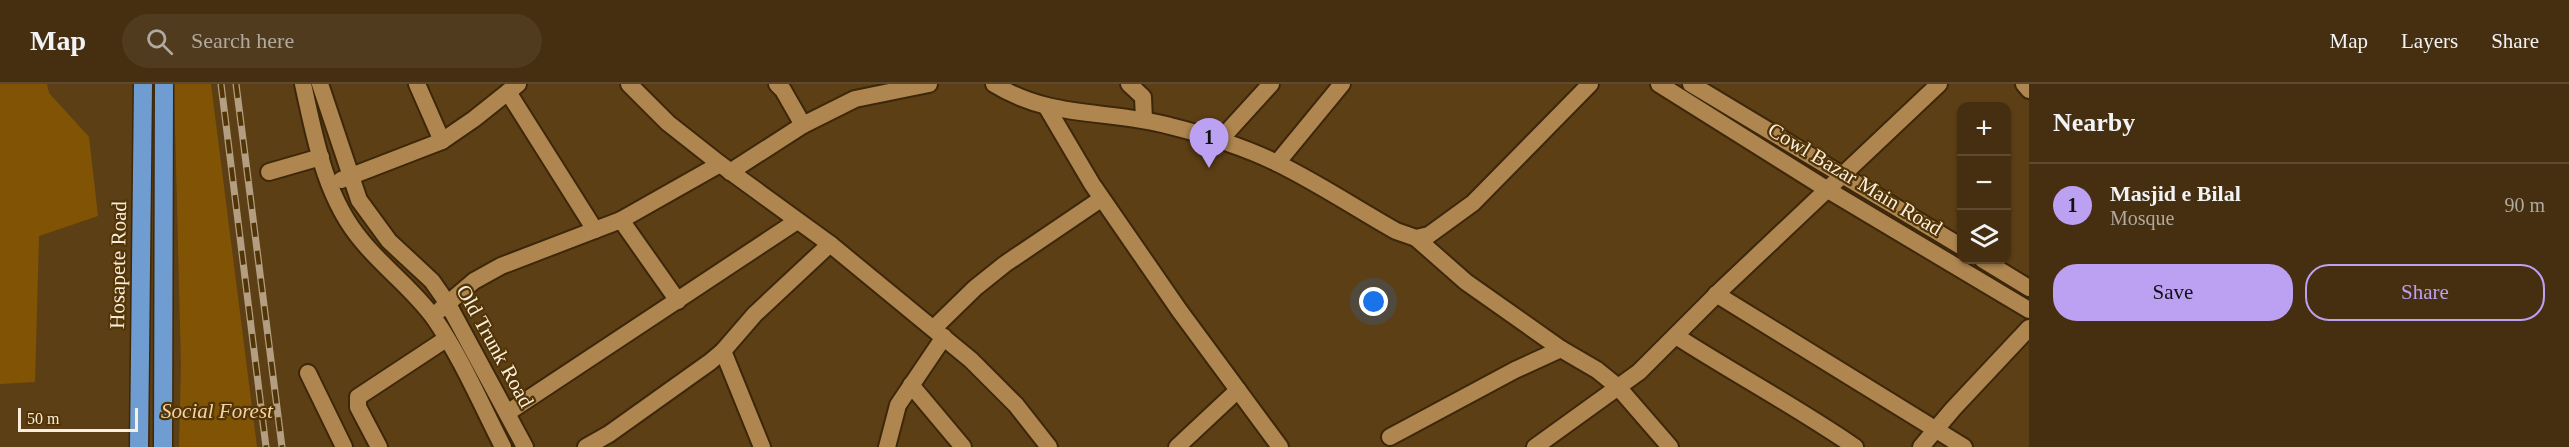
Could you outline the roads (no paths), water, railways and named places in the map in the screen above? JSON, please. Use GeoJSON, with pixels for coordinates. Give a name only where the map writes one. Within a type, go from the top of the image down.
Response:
{"type":"FeatureCollection","features":[{"type":"Feature","properties":{"kind":"highway","name":"Hosapete Road"},"geometry":{"type":"LineString","coordinates":[[139,447],[143,84]]}},
{"type":"Feature","properties":{"kind":"highway"},"geometry":{"type":"LineString","coordinates":[[163,447],[164,84]]}},
{"type":"Feature","properties":{"kind":"street"},"geometry":{"type":"LineString","coordinates":[[303,84],[330,186],[346,218],[368,248],[433,317],[497,445]]}},
{"type":"Feature","properties":{"kind":"street","name":"Old Trunk Road"},"geometry":{"type":"LineString","coordinates":[[320,84],[359,200],[389,241],[432,281],[448,304],[525,447]]}},
{"type":"Feature","properties":{"kind":"street"},"geometry":{"type":"LineString","coordinates":[[417,84],[442,141]]}},
{"type":"Feature","properties":{"kind":"street"},"geometry":{"type":"LineString","coordinates":[[628,84],[668,123],[725,168],[830,244],[971,360],[1016,405],[1049,447]]}},
{"type":"Feature","properties":{"kind":"street"},"geometry":{"type":"LineString","coordinates":[[777,84],[783,90],[802,125]]}},
{"type":"Feature","properties":{"kind":"street"},"geometry":{"type":"LineString","coordinates":[[433,317],[474,281],[501,266],[621,220],[855,99],[929,84]]}},
{"type":"Feature","properties":{"kind":"street"},"geometry":{"type":"LineString","coordinates":[[994,84],[1046,106],[1074,113],[1144,120],[1220,140],[1277,163],[1396,231],[1416,238],[1466,282],[1561,349],[1597,370],[1618,387],[1670,447]]}},
{"type":"Feature","properties":{"kind":"street"},"geometry":{"type":"LineString","coordinates":[[1129,84],[1143,98],[1144,120]]}},
{"type":"Feature","properties":{"kind":"street"},"geometry":{"type":"LineString","coordinates":[[1220,140],[1271,84]]}},
{"type":"Feature","properties":{"kind":"street"},"geometry":{"type":"LineString","coordinates":[[1277,163],[1342,84]]}},
{"type":"Feature","properties":{"kind":"street"},"geometry":{"type":"LineString","coordinates":[[1416,238],[1429,235],[1473,203],[1590,84]]}},
{"type":"Feature","properties":{"kind":"street","name":"Cowl Bazar Main Road"},"geometry":{"type":"LineString","coordinates":[[1659,84],[1828,190],[2029,310]]}},
{"type":"Feature","properties":{"kind":"street"},"geometry":{"type":"LineString","coordinates":[[1691,84],[1957,244]]}},
{"type":"Feature","properties":{"kind":"street"},"geometry":{"type":"LineString","coordinates":[[1535,447],[1639,372],[1716,294],[1845,175],[1939,84]]}},
{"type":"Feature","properties":{"kind":"street"},"geometry":{"type":"LineString","coordinates":[[2024,84],[2029,90]]}},
{"type":"Feature","properties":{"kind":"street"},"geometry":{"type":"LineString","coordinates":[[330,186],[350,176],[442,141],[513,88],[595,230]]}},
{"type":"Feature","properties":{"kind":"street"},"geometry":{"type":"LineString","coordinates":[[1046,106],[1101,199],[1280,447]]}},
{"type":"Feature","properties":{"kind":"street"},"geometry":{"type":"LineString","coordinates":[[268,172],[321,157]]}},
{"type":"Feature","properties":{"kind":"street"},"geometry":{"type":"LineString","coordinates":[[891,444],[898,405],[939,333],[975,288],[1005,264],[1101,199]]}},
{"type":"Feature","properties":{"kind":"street"},"geometry":{"type":"LineString","coordinates":[[621,220],[678,301]]}},
{"type":"Feature","properties":{"kind":"street"},"geometry":{"type":"LineString","coordinates":[[507,413],[797,221]]}},
{"type":"Feature","properties":{"kind":"street"},"geometry":{"type":"LineString","coordinates":[[586,447],[609,434],[723,351],[754,314],[830,244]]}},
{"type":"Feature","properties":{"kind":"street"},"geometry":{"type":"LineString","coordinates":[[1990,264],[2029,288]]}},
{"type":"Feature","properties":{"kind":"street"},"geometry":{"type":"LineString","coordinates":[[1716,294],[1964,447]]}},
{"type":"Feature","properties":{"kind":"street"},"geometry":{"type":"LineString","coordinates":[[1921,447],[2029,328]]}},
{"type":"Feature","properties":{"kind":"street"},"geometry":{"type":"LineString","coordinates":[[1676,336],[1808,415],[1855,447]]}},
{"type":"Feature","properties":{"kind":"street"},"geometry":{"type":"LineString","coordinates":[[379,447],[358,407],[358,397],[446,339]]}},
{"type":"Feature","properties":{"kind":"street"},"geometry":{"type":"LineString","coordinates":[[1390,437],[1561,349]]}},
{"type":"Feature","properties":{"kind":"street"},"geometry":{"type":"LineString","coordinates":[[723,351],[762,447]]}},
{"type":"Feature","properties":{"kind":"street"},"geometry":{"type":"LineString","coordinates":[[308,373],[344,447]]}},
{"type":"Feature","properties":{"kind":"street"},"geometry":{"type":"LineString","coordinates":[[911,385],[963,447]]}},
{"type":"Feature","properties":{"kind":"street"},"geometry":{"type":"LineString","coordinates":[[1177,447],[1238,390]]}},
{"type":"Feature","properties":{"kind":"railway"},"geometry":{"type":"LineString","coordinates":[[221,84],[266,447]]}},
{"type":"Feature","properties":{"kind":"railway"},"geometry":{"type":"LineString","coordinates":[[236,84],[282,447]]}},
{"type":"Feature","properties":{"kind":"place","name":"Masjid e Bilal"},"geometry":{"type":"Point","coordinates":[1209,168]}},
{"type":"Feature","properties":{"kind":"park label","name":"Social Forest"},"geometry":{"type":"Point","coordinates":[217,411]}}]}
